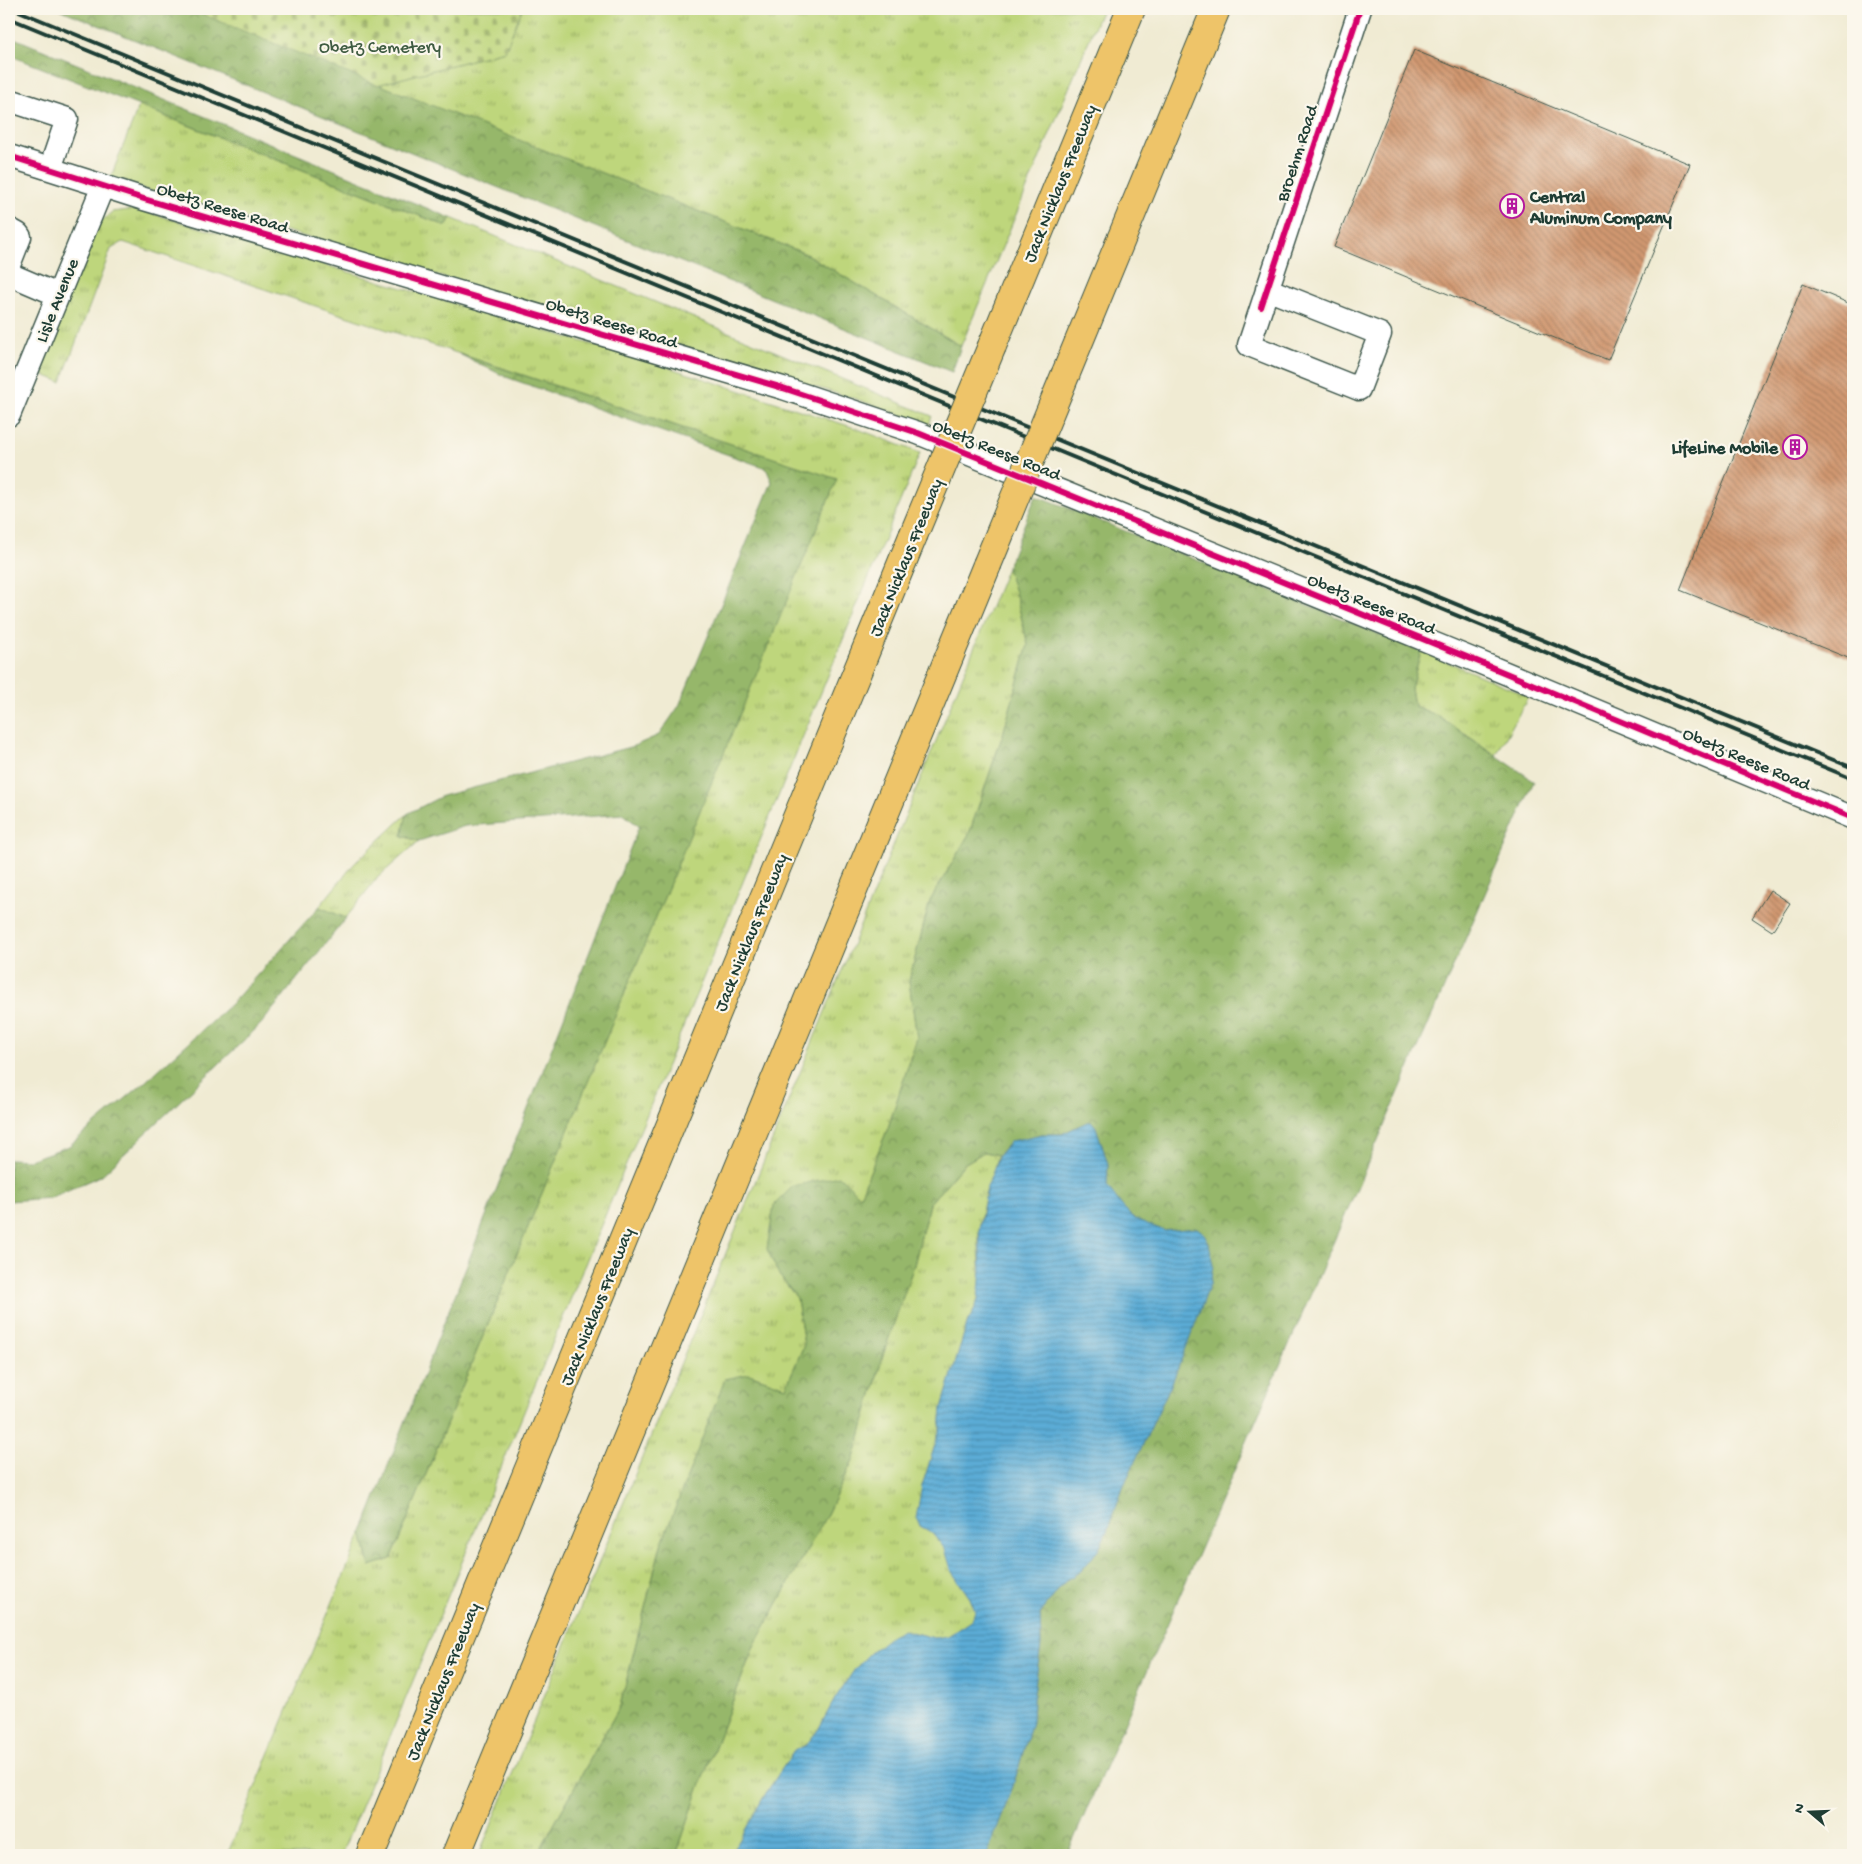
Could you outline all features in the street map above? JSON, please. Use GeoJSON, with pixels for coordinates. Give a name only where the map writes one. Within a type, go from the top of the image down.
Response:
{"type":"FeatureCollection","features":[{"type":"Feature","properties":{"kind":"highway","name":"Jack Nicklaus Freeway"},"geometry":{"type":"LineString","coordinates":[[370,1855],[1131,9]]}},
{"type":"Feature","properties":{"kind":"highway"},"geometry":{"type":"LineString","coordinates":[[456,1855],[1216,9]]}},
{"type":"Feature","properties":{"kind":"street","name":"Broehm Road"},"geometry":{"type":"LineString","coordinates":[[1264,298],[1380,334],[1359,389],[1249,345],[1264,298],[1360,9]]}},
{"type":"Feature","properties":{"kind":"street"},"geometry":{"type":"LineString","coordinates":[[9,100],[67,119],[50,170]]}},
{"type":"Feature","properties":{"kind":"street","name":"Obetz Reese Road"},"geometry":{"type":"LineString","coordinates":[[9,156],[103,186],[783,388],[918,433],[1488,666],[1853,818]]}},
{"type":"Feature","properties":{"kind":"street","name":"Lisle Avenue"},"geometry":{"type":"LineString","coordinates":[[9,415],[103,186]]}},
{"type":"Feature","properties":{"kind":"street"},"geometry":{"type":"LineString","coordinates":[[9,229],[20,237],[9,264]]}},
{"type":"Feature","properties":{"kind":"street"},"geometry":{"type":"LineString","coordinates":[[9,274],[58,295]]}},
{"type":"Feature","properties":{"kind":"green space"},"geometry":{"type":"Polygon","coordinates":[[[59,9],[189,9],[806,254],[961,346],[952,372],[59,9]]]}},
{"type":"Feature","properties":{"kind":"green space","name":"Obetz Cemetery"},"geometry":{"type":"Polygon","coordinates":[[[189,9],[522,9],[505,51],[377,85],[189,9]]]}},
{"type":"Feature","properties":{"kind":"green space"},"geometry":{"type":"Polygon","coordinates":[[[522,9],[1102,9],[961,346],[806,254],[377,85],[505,51],[522,9]]]}},
{"type":"Feature","properties":{"kind":"green space"},"geometry":{"type":"Polygon","coordinates":[[[9,36],[451,218],[446,226],[9,55],[9,36]]]}},
{"type":"Feature","properties":{"kind":"green space"},"geometry":{"type":"Polygon","coordinates":[[[139,106],[446,226],[451,218],[932,416],[929,425],[856,399],[110,179],[139,106]]]}},
{"type":"Feature","properties":{"kind":"green space"},"geometry":{"type":"Polygon","coordinates":[[[137,209],[661,365],[858,429],[920,453],[341,1855],[227,1855],[362,1532],[370,1566],[391,1559],[836,479],[123,242],[111,249],[61,382],[33,371],[98,224],[112,212],[137,209]]]}},
{"type":"Feature","properties":{"kind":"green space"},"geometry":{"type":"Polygon","coordinates":[[[459,354],[837,479],[391,1559],[370,1566],[362,1532],[639,826],[623,814],[465,826],[419,841],[402,836],[407,814],[442,796],[634,746],[659,735],[679,706],[772,482],[766,468],[506,377],[459,354]]]}},
{"type":"Feature","properties":{"kind":"green space"},"geometry":{"type":"Polygon","coordinates":[[[1036,495],[1421,651],[1411,688],[1414,706],[1438,716],[1534,781],[1067,1855],[987,1855],[1013,1786],[1032,1722],[1033,1700],[1041,1645],[1040,1614],[1066,1580],[1081,1571],[1099,1549],[1123,1487],[1174,1378],[1210,1284],[1204,1233],[1197,1228],[1165,1231],[1135,1219],[1122,1206],[1107,1186],[1108,1164],[1096,1127],[1092,1122],[1062,1134],[1042,1134],[1011,1141],[998,1155],[984,1152],[964,1164],[929,1204],[914,1265],[884,1352],[854,1458],[827,1514],[754,1646],[702,1780],[676,1855],[537,1855],[620,1706],[661,1545],[725,1379],[749,1374],[786,1387],[804,1345],[797,1298],[779,1275],[767,1249],[774,1205],[793,1186],[839,1176],[860,1196],[888,1128],[917,1038],[909,981],[930,901],[969,834],[1003,734],[1028,645],[1016,595],[1007,568],[1036,495]]]}},
{"type":"Feature","properties":{"kind":"green space"},"geometry":{"type":"Polygon","coordinates":[[[1007,568],[1016,595],[1028,645],[1003,734],[969,834],[930,901],[909,981],[917,1038],[888,1128],[860,1196],[779,1275],[797,1298],[804,1345],[786,1387],[749,1374],[661,1545],[620,1706],[537,1855],[479,1855],[1007,568]]]}},
{"type":"Feature","properties":{"kind":"green space"},"geometry":{"type":"Polygon","coordinates":[[[1421,651],[1529,696],[1496,755],[1438,716],[1414,706],[1411,688],[1421,651]]]}},
{"type":"Feature","properties":{"kind":"green space"},"geometry":{"type":"Polygon","coordinates":[[[407,814],[402,836],[419,841],[376,879],[346,918],[319,907],[354,864],[407,814]]]}},
{"type":"Feature","properties":{"kind":"green space"},"geometry":{"type":"Polygon","coordinates":[[[319,907],[346,918],[261,1024],[102,1175],[50,1198],[9,1201],[9,1159],[29,1160],[69,1146],[144,1083],[231,1004],[319,907]]]}},
{"type":"Feature","properties":{"kind":"green space"},"geometry":{"type":"Polygon","coordinates":[[[984,1152],[998,1155],[980,1220],[980,1288],[974,1310],[968,1320],[942,1408],[940,1429],[922,1486],[920,1526],[931,1532],[945,1549],[952,1572],[970,1598],[975,1611],[972,1620],[948,1636],[934,1638],[903,1630],[870,1653],[855,1669],[836,1697],[818,1730],[806,1745],[794,1751],[766,1793],[731,1855],[676,1855],[702,1780],[754,1646],[827,1514],[854,1458],[884,1352],[914,1265],[929,1204],[964,1164],[984,1152]]]}},
{"type":"Feature","properties":{"kind":"water"},"geometry":{"type":"Polygon","coordinates":[[[1087,1122],[1092,1122],[1096,1127],[1108,1164],[1107,1186],[1122,1206],[1135,1219],[1165,1231],[1197,1228],[1204,1233],[1209,1244],[1213,1265],[1210,1284],[1174,1378],[1123,1487],[1099,1549],[1081,1571],[1066,1580],[1040,1614],[1041,1645],[1033,1700],[1032,1722],[1013,1786],[987,1855],[731,1855],[766,1793],[794,1751],[806,1745],[818,1730],[836,1697],[855,1669],[870,1653],[891,1636],[903,1630],[934,1638],[948,1636],[972,1620],[975,1611],[970,1598],[952,1572],[945,1549],[931,1532],[920,1526],[916,1518],[922,1486],[940,1429],[942,1408],[968,1320],[978,1300],[981,1271],[979,1230],[987,1187],[999,1155],[1011,1141],[1042,1134],[1062,1134],[1087,1122]]]}},
{"type":"Feature","properties":{"kind":"building","name":"Central Aluminum Company"},"geometry":{"type":"Polygon","coordinates":[[[1414,50],[1690,164],[1608,360],[1334,247],[1414,50]]]}},
{"type":"Feature","properties":{"kind":"building","name":"LifeLine Mobile"},"geometry":{"type":"Polygon","coordinates":[[[1803,284],[1853,305],[1853,660],[1680,590],[1803,284]]]}},
{"type":"Feature","properties":{"kind":"building"},"geometry":{"type":"Polygon","coordinates":[[[1770,890],[1790,903],[1772,931],[1752,918],[1770,890]]]}},
{"type":"Feature","properties":{"kind":"railway"},"geometry":{"type":"LineString","coordinates":[[14,9],[1853,768]]}},
{"type":"Feature","properties":{"kind":"railway"},"geometry":{"type":"LineString","coordinates":[[9,18],[1853,779]]}},
{"type":"Feature","properties":{"kind":"cycle path"},"geometry":{"type":"LineString","coordinates":[[1261,307],[1360,9]]}},
{"type":"Feature","properties":{"kind":"cycle path"},"geometry":{"type":"LineString","coordinates":[[9,156],[144,199],[783,388],[918,433],[1479,662],[1853,818]]}},
{"type":"Feature","properties":{"kind":"place","name":"Central Aluminum Company"},"geometry":{"type":"Point","coordinates":[1512,206]}},
{"type":"Feature","properties":{"kind":"place","name":"LifeLine Mobile"},"geometry":{"type":"Point","coordinates":[1795,447]}}]}
